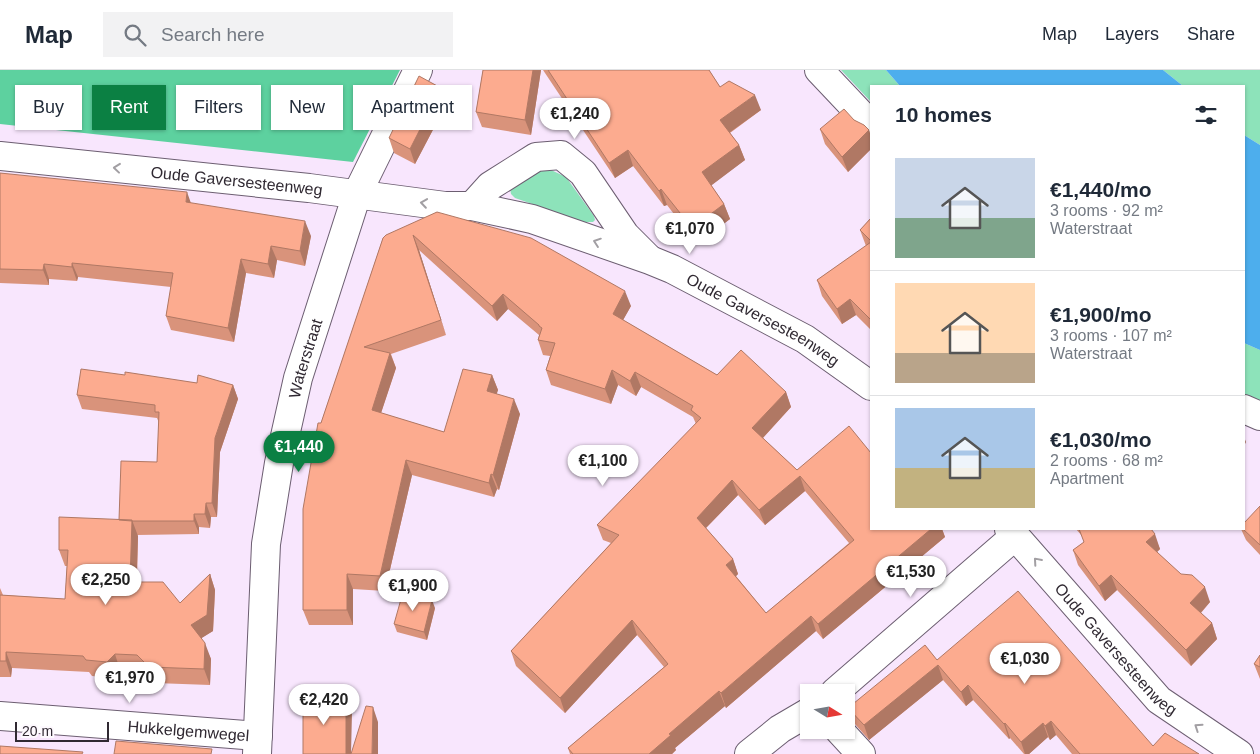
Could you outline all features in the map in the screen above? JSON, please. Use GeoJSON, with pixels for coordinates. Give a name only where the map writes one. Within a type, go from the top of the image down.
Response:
{"type":"FeatureCollection","features":[{"type":"Feature","properties":{"kind":"street","name":"Waterstraat"},"geometry":{"type":"LineString","coordinates":[[257,745],[266,544],[279,463],[298,378],[357,194],[418,70]]}},
{"type":"Feature","properties":{"kind":"street"},"geometry":{"type":"LineString","coordinates":[[819,70],[870,124]]}},
{"type":"Feature","properties":{"kind":"street","name":"Oude Gaversesteenweg"},"geometry":{"type":"LineString","coordinates":[[472,206],[490,186],[536,158],[561,155],[583,173],[625,235],[650,260]]}},
{"type":"Feature","properties":{"kind":"street","name":"Oude Gaversesteenweg"},"geometry":{"type":"LineString","coordinates":[[0,156],[309,188],[445,206],[472,206],[532,219],[672,269],[805,339],[870,385]]}},
{"type":"Feature","properties":{"kind":"street"},"geometry":{"type":"LineString","coordinates":[[1245,409],[1260,416]]}},
{"type":"Feature","properties":{"kind":"street","name":"Oude Gaversesteenweg"},"geometry":{"type":"LineString","coordinates":[[1012,532],[1158,700],[1239,754]]}},
{"type":"Feature","properties":{"kind":"street"},"geometry":{"type":"LineString","coordinates":[[844,684],[1012,532]]}},
{"type":"Feature","properties":{"kind":"street","name":"Hukkelgemwegel"},"geometry":{"type":"LineString","coordinates":[[0,716],[257,745]]}},
{"type":"Feature","properties":{"kind":"street"},"geometry":{"type":"LineString","coordinates":[[749,754],[780,729],[800,717]]}},
{"type":"Feature","properties":{"kind":"street"},"geometry":{"type":"LineString","coordinates":[[847,739],[861,754]]}},
{"type":"Feature","properties":{"kind":"green space"},"geometry":{"type":"Polygon","coordinates":[[[0,70],[400,70],[392,85],[353,85],[353,130],[369,130],[353,162],[56,130],[82,130],[82,85],[15,85],[15,126],[0,124],[0,70]]]}},
{"type":"Feature","properties":{"kind":"green space"},"geometry":{"type":"Polygon","coordinates":[[[841,70],[886,70],[899,85],[870,85],[870,101],[841,70]]]}},
{"type":"Feature","properties":{"kind":"green space"},"geometry":{"type":"Polygon","coordinates":[[[1163,70],[1260,70],[1260,145],[1245,136],[1245,85],[1182,85],[1163,70]]]}},
{"type":"Feature","properties":{"kind":"green space"},"geometry":{"type":"Polygon","coordinates":[[[551,170],[566,177],[594,216],[595,220],[593,222],[584,222],[515,198],[511,194],[510,188],[540,171],[551,170]]]}},
{"type":"Feature","properties":{"kind":"green space"},"geometry":{"type":"Polygon","coordinates":[[[1245,343],[1260,350],[1260,404],[1245,397],[1245,343]]]}},
{"type":"Feature","properties":{"kind":"water"},"geometry":{"type":"Polygon","coordinates":[[[886,70],[1163,70],[1182,85],[899,85],[886,70]]]}},
{"type":"Feature","properties":{"kind":"water"},"geometry":{"type":"Polygon","coordinates":[[[1245,136],[1260,145],[1260,350],[1245,343],[1245,136]]]}},
{"type":"Feature","properties":{"kind":"building"},"geometry":{"type":"Polygon","coordinates":[[[483,70],[533,70],[525,120],[476,112],[483,70]]]}},
{"type":"Feature","properties":{"kind":"building"},"geometry":{"type":"Polygon","coordinates":[[[548,70],[709,70],[720,87],[729,81],[755,95],[720,120],[739,145],[702,172],[724,204],[692,228],[661,189],[659,191],[628,150],[609,163],[548,70]]]}},
{"type":"Feature","properties":{"kind":"building"},"geometry":{"type":"Polygon","coordinates":[[[419,76],[436,85],[415,85],[419,76]]]}},
{"type":"Feature","properties":{"kind":"building"},"geometry":{"type":"Polygon","coordinates":[[[844,109],[854,120],[869,130],[842,157],[820,129],[844,109]]]}},
{"type":"Feature","properties":{"kind":"building"},"geometry":{"type":"Polygon","coordinates":[[[393,130],[420,130],[410,149],[389,138],[393,130]]]}},
{"type":"Feature","properties":{"kind":"building"},"geometry":{"type":"Polygon","coordinates":[[[0,173],[187,192],[186,202],[305,221],[300,251],[271,246],[268,264],[241,259],[228,328],[166,316],[173,273],[72,263],[72,267],[44,264],[43,270],[0,269],[0,173]]]}},
{"type":"Feature","properties":{"kind":"building"},"geometry":{"type":"Polygon","coordinates":[[[437,212],[531,238],[625,291],[613,314],[717,375],[741,350],[786,392],[752,428],[797,470],[849,426],[870,452],[870,530],[930,530],[818,624],[811,616],[721,693],[719,691],[649,754],[573,754],[568,748],[668,664],[632,620],[560,698],[511,651],[619,535],[597,525],[701,418],[691,410],[693,406],[635,372],[630,381],[612,370],[605,389],[546,370],[555,343],[538,340],[542,328],[503,294],[492,306],[413,235],[441,320],[364,347],[390,353],[372,410],[444,432],[463,369],[492,375],[487,391],[514,399],[493,475],[491,474],[489,483],[406,460],[380,576],[347,574],[347,610],[303,610],[303,509],[318,423],[321,423],[383,238],[437,212]],[[800,476],[759,510],[732,480],[697,518],[733,559],[726,565],[766,613],[854,540],[800,476]]]}},
{"type":"Feature","properties":{"kind":"building"},"geometry":{"type":"Polygon","coordinates":[[[870,219],[870,240],[860,230],[870,219]]]}},
{"type":"Feature","properties":{"kind":"building"},"geometry":{"type":"Polygon","coordinates":[[[870,243],[870,319],[850,299],[837,309],[817,280],[870,243]]]}},
{"type":"Feature","properties":{"kind":"building"},"geometry":{"type":"Polygon","coordinates":[[[81,369],[125,375],[125,372],[197,383],[198,375],[233,385],[215,438],[212,503],[206,503],[205,514],[194,514],[194,521],[119,520],[121,461],[157,462],[159,412],[155,412],[155,405],[77,395],[81,369]]]}},
{"type":"Feature","properties":{"kind":"building"},"geometry":{"type":"Polygon","coordinates":[[[1260,506],[1260,545],[1244,530],[1245,522],[1260,506]]]}},
{"type":"Feature","properties":{"kind":"building"},"geometry":{"type":"Polygon","coordinates":[[[59,517],[132,520],[130,582],[163,582],[180,603],[210,574],[207,615],[191,625],[205,643],[204,669],[149,667],[137,655],[115,654],[107,662],[86,660],[83,656],[6,652],[6,661],[0,661],[0,595],[65,599],[68,550],[59,550],[59,517]]]}},
{"type":"Feature","properties":{"kind":"building"},"geometry":{"type":"Polygon","coordinates":[[[1079,530],[1152,530],[1155,534],[1146,542],[1181,574],[1192,575],[1205,587],[1190,603],[1212,623],[1186,650],[1111,575],[1099,586],[1073,550],[1084,542],[1079,530]]]}},
{"type":"Feature","properties":{"kind":"building"},"geometry":{"type":"Polygon","coordinates":[[[1018,591],[1153,746],[1165,733],[1199,754],[1080,754],[1051,721],[1045,726],[1043,723],[1021,742],[968,685],[961,692],[938,665],[864,725],[855,715],[855,702],[925,645],[937,660],[1018,591]]]}},
{"type":"Feature","properties":{"kind":"building"},"geometry":{"type":"Polygon","coordinates":[[[403,592],[432,600],[424,632],[394,624],[403,592]]]}},
{"type":"Feature","properties":{"kind":"building"},"geometry":{"type":"Polygon","coordinates":[[[1260,655],[1260,667],[1254,664],[1260,655]]]}},
{"type":"Feature","properties":{"kind":"building"},"geometry":{"type":"Polygon","coordinates":[[[303,697],[346,698],[346,754],[303,754],[303,697]]]}},
{"type":"Feature","properties":{"kind":"building"},"geometry":{"type":"Polygon","coordinates":[[[366,706],[373,707],[372,754],[351,754],[366,706]]]}},
{"type":"Feature","properties":{"kind":"building"},"geometry":{"type":"Polygon","coordinates":[[[116,741],[212,749],[211,754],[114,754],[116,741]]]}},
{"type":"Feature","properties":{"kind":"building"},"geometry":{"type":"Polygon","coordinates":[[[0,746],[83,752],[82,754],[0,754],[0,746]]]}}]}
